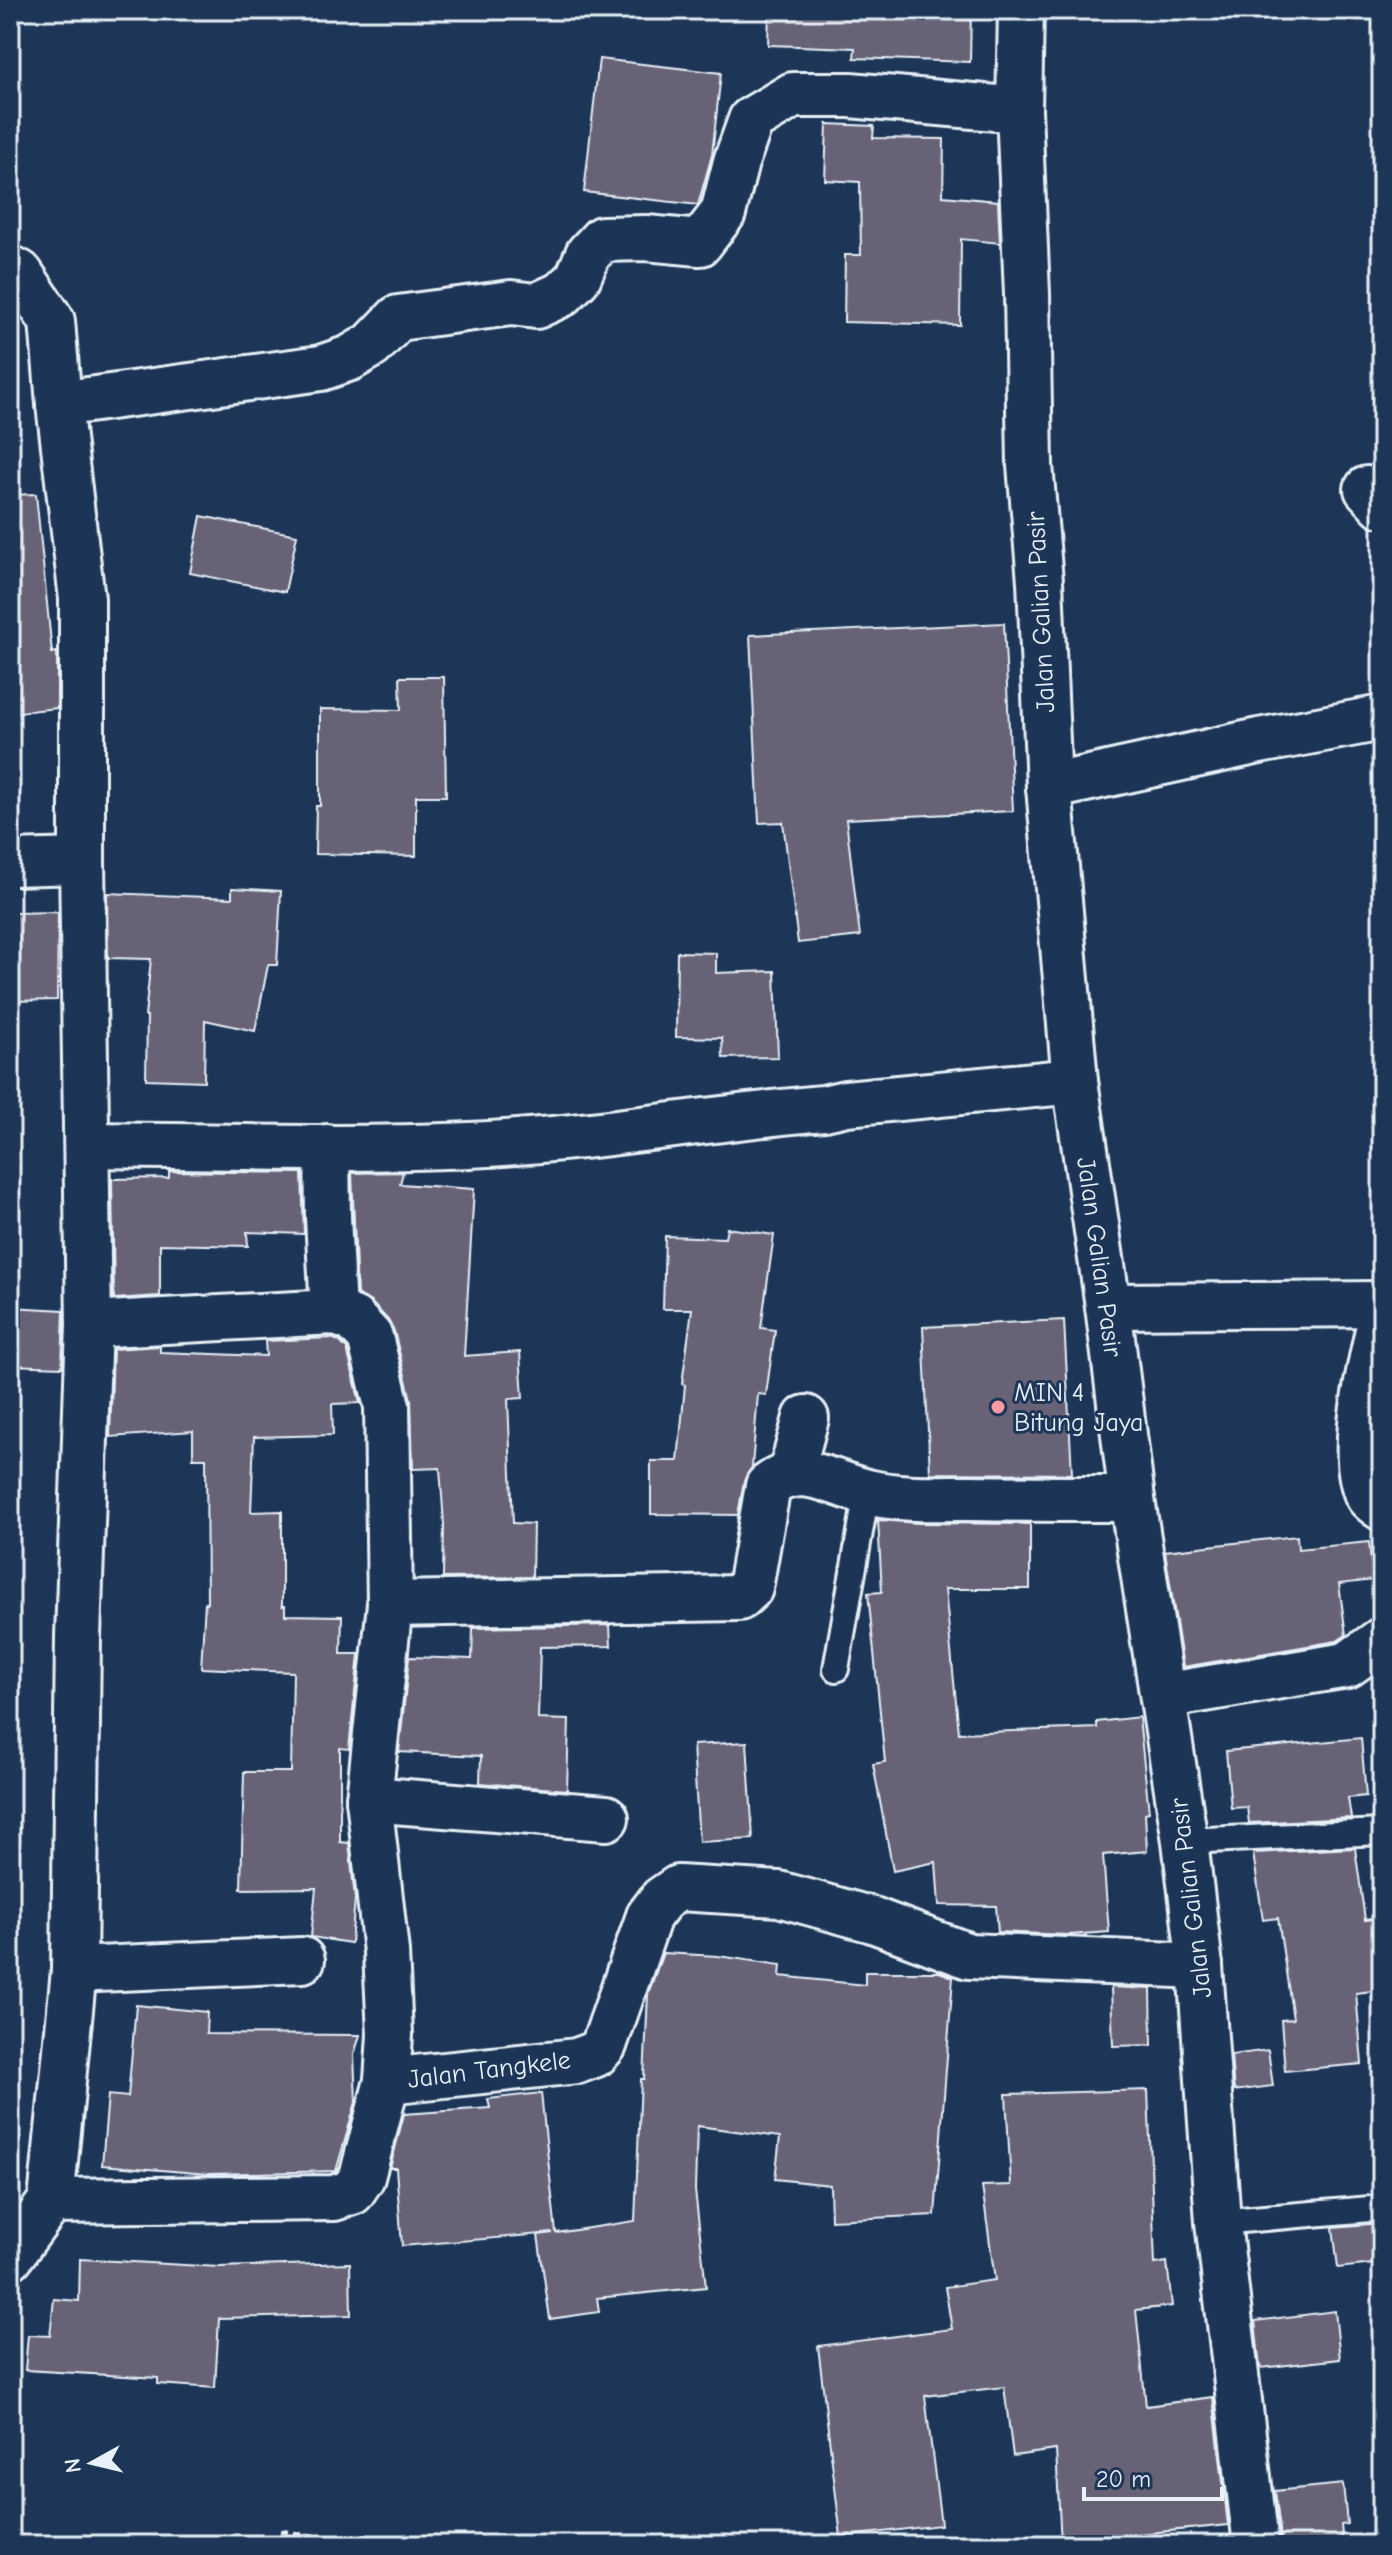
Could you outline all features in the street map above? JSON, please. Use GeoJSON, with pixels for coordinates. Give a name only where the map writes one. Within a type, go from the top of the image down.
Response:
{"type":"FeatureCollection","features":[{"type":"Feature","properties":{"kind":"street","name":"Jalan Galian Pasir"},"geometry":{"type":"LineString","coordinates":[[1021,10],[1019,110],[1030,465],[1040,581],[1049,787],[1075,1081],[1132,1499],[1185,1841],[1200,1966],[1218,2222],[1256,2545]]}},
{"type":"Feature","properties":{"kind":"street"},"geometry":{"type":"LineString","coordinates":[[59,404],[321,368],[350,358],[372,345],[398,318],[511,303],[536,306],[562,294],[578,278],[588,254],[602,239],[646,238],[700,243],[723,213],[751,120],[793,95],[850,95],[1019,110]]}},
{"type":"Feature","properties":{"kind":"street"},"geometry":{"type":"LineString","coordinates":[[10,268],[20,273],[52,321],[82,599],[82,861],[89,1325],[78,1637],[74,1970],[51,2201],[10,2257]]}},
{"type":"Feature","properties":{"kind":"street"},"geometry":{"type":"LineString","coordinates":[[1049,787],[1259,741],[1382,718]]}},
{"type":"Feature","properties":{"kind":"street"},"geometry":{"type":"LineString","coordinates":[[10,863],[82,861]]}},
{"type":"Feature","properties":{"kind":"street"},"geometry":{"type":"LineString","coordinates":[[88,1145],[469,1145],[559,1139],[846,1103],[1075,1081]]}},
{"type":"Feature","properties":{"kind":"street"},"geometry":{"type":"LineString","coordinates":[[327,1147],[333,1312]]}},
{"type":"Feature","properties":{"kind":"street"},"geometry":{"type":"LineString","coordinates":[[1108,1306],[1382,1304]]}},
{"type":"Feature","properties":{"kind":"street"},"geometry":{"type":"LineString","coordinates":[[1382,1311],[1363,1406],[1360,1446],[1362,1474],[1369,1498],[1382,1508]]}},
{"type":"Feature","properties":{"kind":"street"},"geometry":{"type":"LineString","coordinates":[[89,1325],[333,1312],[353,1319],[370,1337],[387,1406],[390,1604],[369,1799],[386,1952],[390,2035],[387,2081]]}},
{"type":"Feature","properties":{"kind":"street"},"geometry":{"type":"LineString","coordinates":[[791,1474],[806,1418]]}},
{"type":"Feature","properties":{"kind":"street"},"geometry":{"type":"LineString","coordinates":[[390,1604],[739,1598],[750,1588],[768,1486],[779,1477],[791,1474],[819,1476],[867,1492],[932,1498],[1132,1499]]}},
{"type":"Feature","properties":{"kind":"street"},"geometry":{"type":"LineString","coordinates":[[1163,1696],[1347,1665],[1382,1640]]}},
{"type":"Feature","properties":{"kind":"street"},"geometry":{"type":"LineString","coordinates":[[369,1799],[606,1818]]}},
{"type":"Feature","properties":{"kind":"street","name":"Jalan Tangkele"},"geometry":{"type":"LineString","coordinates":[[51,2201],[334,2198],[352,2192],[362,2177],[387,2081],[577,2061],[596,2054],[604,2045],[649,1916],[662,1899],[678,1888],[779,1894],[873,1920],[969,1956],[1200,1966]]}},
{"type":"Feature","properties":{"kind":"street"},"geometry":{"type":"LineString","coordinates":[[74,1970],[302,1960]]}},
{"type":"Feature","properties":{"kind":"lane"},"geometry":{"type":"LineString","coordinates":[[836,1669],[867,1492]]}},
{"type":"Feature","properties":{"kind":"lane"},"geometry":{"type":"LineString","coordinates":[[1185,1841],[1382,1832]]}},
{"type":"Feature","properties":{"kind":"lane"},"geometry":{"type":"LineString","coordinates":[[1218,2222],[1382,2208]]}},
{"type":"Feature","properties":{"kind":"path"},"geometry":{"type":"LineString","coordinates":[[280,2531],[371,2545]]}},
{"type":"Feature","properties":{"kind":"building"},"geometry":{"type":"Polygon","coordinates":[[[769,10],[971,10],[970,62],[854,58],[855,48],[768,45],[769,10]]]}},
{"type":"Feature","properties":{"kind":"building"},"geometry":{"type":"Polygon","coordinates":[[[599,59],[721,73],[712,155],[698,205],[584,192],[599,59]]]}},
{"type":"Feature","properties":{"kind":"building"},"geometry":{"type":"Polygon","coordinates":[[[827,124],[874,126],[873,138],[944,139],[943,196],[998,201],[1000,243],[961,239],[960,325],[844,322],[845,255],[861,255],[860,182],[825,180],[827,124]]]}},
{"type":"Feature","properties":{"kind":"building"},"geometry":{"type":"Polygon","coordinates":[[[36,494],[52,653],[57,652],[57,708],[10,713],[10,495],[36,494]]]}},
{"type":"Feature","properties":{"kind":"building"},"geometry":{"type":"Polygon","coordinates":[[[201,516],[297,535],[285,592],[190,573],[201,516]]]}},
{"type":"Feature","properties":{"kind":"building"},"geometry":{"type":"Polygon","coordinates":[[[1004,623],[1013,811],[846,819],[860,936],[798,943],[783,822],[759,823],[750,635],[1004,623]]]}},
{"type":"Feature","properties":{"kind":"building"},"geometry":{"type":"Polygon","coordinates":[[[400,677],[444,677],[446,796],[416,796],[416,856],[315,854],[316,806],[320,806],[320,709],[401,710],[400,677]]]}},
{"type":"Feature","properties":{"kind":"building"},"geometry":{"type":"Polygon","coordinates":[[[232,888],[281,891],[277,965],[268,965],[255,1031],[205,1020],[204,1081],[146,1079],[145,1016],[151,959],[108,958],[107,893],[232,898],[232,888]]]}},
{"type":"Feature","properties":{"kind":"building"},"geometry":{"type":"Polygon","coordinates":[[[58,912],[57,1000],[10,1001],[10,913],[58,912]]]}},
{"type":"Feature","properties":{"kind":"building"},"geometry":{"type":"Polygon","coordinates":[[[677,952],[716,953],[716,973],[775,971],[778,1057],[723,1058],[722,1038],[676,1037],[677,952]]]}},
{"type":"Feature","properties":{"kind":"building"},"geometry":{"type":"Polygon","coordinates":[[[169,1171],[302,1173],[304,1234],[247,1232],[248,1246],[160,1244],[160,1296],[114,1299],[112,1179],[169,1178],[169,1171]]]}},
{"type":"Feature","properties":{"kind":"building"},"geometry":{"type":"Polygon","coordinates":[[[403,1172],[400,1184],[474,1189],[464,1356],[520,1352],[523,1398],[508,1399],[513,1523],[533,1524],[532,1577],[443,1578],[444,1524],[440,1468],[413,1469],[411,1400],[394,1331],[371,1302],[357,1294],[352,1173],[403,1172]]]}},
{"type":"Feature","properties":{"kind":"building"},"geometry":{"type":"Polygon","coordinates":[[[727,1228],[774,1235],[761,1328],[775,1330],[766,1395],[758,1394],[752,1467],[744,1481],[738,1515],[651,1514],[651,1461],[678,1461],[685,1385],[682,1384],[692,1309],[663,1309],[665,1236],[725,1238],[727,1228]]]}},
{"type":"Feature","properties":{"kind":"building"},"geometry":{"type":"Polygon","coordinates":[[[10,1307],[64,1310],[62,1367],[10,1365],[10,1307]]]}},
{"type":"Feature","properties":{"kind":"building","name":"MIN 4 Bitung Jaya"},"geometry":{"type":"Polygon","coordinates":[[[1064,1320],[1072,1474],[930,1473],[923,1327],[1064,1320]]]}},
{"type":"Feature","properties":{"kind":"building"},"geometry":{"type":"Polygon","coordinates":[[[331,1338],[347,1349],[360,1403],[332,1404],[333,1435],[254,1437],[251,1512],[282,1511],[282,1606],[285,1606],[285,1615],[342,1616],[341,1654],[359,1654],[349,1749],[340,1748],[340,1842],[349,1843],[355,1899],[351,1943],[311,1937],[316,1888],[241,1889],[244,1772],[291,1772],[293,1672],[201,1668],[207,1603],[206,1458],[193,1458],[193,1431],[110,1437],[113,1349],[160,1346],[160,1352],[266,1356],[265,1341],[331,1338]]]}},
{"type":"Feature","properties":{"kind":"building"},"geometry":{"type":"Polygon","coordinates":[[[878,1520],[1030,1524],[1030,1589],[945,1589],[959,1733],[1097,1728],[1097,1722],[1139,1717],[1149,1812],[1145,1813],[1147,1851],[1103,1855],[1109,1932],[1069,1935],[998,1932],[996,1906],[939,1905],[936,1862],[893,1871],[873,1764],[885,1762],[868,1593],[882,1592],[878,1520]]]}},
{"type":"Feature","properties":{"kind":"building"},"geometry":{"type":"Polygon","coordinates":[[[1297,1536],[1298,1549],[1369,1542],[1373,1580],[1339,1584],[1346,1635],[1337,1641],[1183,1667],[1165,1551],[1297,1536]]]}},
{"type":"Feature","properties":{"kind":"building"},"geometry":{"type":"Polygon","coordinates":[[[610,1625],[611,1646],[540,1647],[538,1719],[569,1720],[567,1790],[480,1783],[481,1756],[399,1752],[409,1657],[472,1659],[473,1628],[610,1625]]]}},
{"type":"Feature","properties":{"kind":"building"},"geometry":{"type":"Polygon","coordinates":[[[1361,1738],[1366,1796],[1348,1798],[1351,1818],[1249,1823],[1247,1807],[1231,1808],[1226,1751],[1361,1738]]]}},
{"type":"Feature","properties":{"kind":"building"},"geometry":{"type":"Polygon","coordinates":[[[747,1742],[753,1839],[699,1842],[693,1745],[747,1742]]]}},
{"type":"Feature","properties":{"kind":"building"},"geometry":{"type":"Polygon","coordinates":[[[1355,1848],[1365,1920],[1379,1918],[1382,1938],[1382,1990],[1356,1993],[1362,2064],[1285,2071],[1281,2020],[1293,2019],[1278,1918],[1263,1920],[1253,1853],[1355,1848]]]}},
{"type":"Feature","properties":{"kind":"building"},"geometry":{"type":"Polygon","coordinates":[[[663,1953],[718,1956],[781,1965],[780,1976],[865,1985],[865,1972],[939,1972],[953,1977],[935,2215],[831,2220],[830,2185],[775,2179],[780,2137],[697,2126],[695,2190],[706,2287],[597,2298],[599,2312],[550,2319],[538,2235],[553,2233],[402,2246],[396,2168],[390,2168],[404,2114],[490,2108],[488,2099],[541,2093],[556,2233],[635,2221],[648,1994],[663,1953]]]}},
{"type":"Feature","properties":{"kind":"building"},"geometry":{"type":"Polygon","coordinates":[[[1111,1987],[1151,1989],[1152,2045],[1113,2046],[1111,1987]]]}},
{"type":"Feature","properties":{"kind":"building"},"geometry":{"type":"Polygon","coordinates":[[[136,2005],[207,2012],[206,2034],[360,2035],[354,2055],[356,2102],[336,2171],[208,2174],[102,2165],[108,2095],[128,2097],[136,2005]]]}},
{"type":"Feature","properties":{"kind":"building"},"geometry":{"type":"Polygon","coordinates":[[[1268,2050],[1273,2086],[1234,2091],[1231,2055],[1268,2050]]]}},
{"type":"Feature","properties":{"kind":"building"},"geometry":{"type":"Polygon","coordinates":[[[1148,2090],[1155,2264],[1167,2262],[1172,2306],[1136,2310],[1146,2406],[1213,2397],[1228,2525],[1110,2537],[1111,2545],[1061,2545],[1056,2450],[1013,2456],[1004,2387],[925,2396],[941,2525],[841,2537],[818,2346],[952,2329],[945,2287],[995,2280],[982,2186],[1011,2185],[1006,2094],[1148,2090]]]}},
{"type":"Feature","properties":{"kind":"building"},"geometry":{"type":"Polygon","coordinates":[[[1382,2223],[1382,2263],[1338,2268],[1333,2227],[1382,2223]]]}},
{"type":"Feature","properties":{"kind":"building"},"geometry":{"type":"Polygon","coordinates":[[[80,2259],[219,2267],[350,2263],[351,2315],[219,2318],[215,2388],[158,2384],[158,2378],[25,2370],[28,2335],[50,2336],[54,2299],[79,2301],[80,2259]]]}},
{"type":"Feature","properties":{"kind":"building"},"geometry":{"type":"Polygon","coordinates":[[[1335,2311],[1340,2359],[1260,2368],[1255,2321],[1335,2311]]]}},
{"type":"Feature","properties":{"kind":"building"},"geometry":{"type":"Polygon","coordinates":[[[1343,2484],[1347,2524],[1341,2525],[1343,2545],[1282,2545],[1275,2491],[1343,2484]]]}},
{"type":"Feature","properties":{"kind":"place","name":"MIN 4 Bitung Jaya"},"geometry":{"type":"Point","coordinates":[998,1407]}}]}
